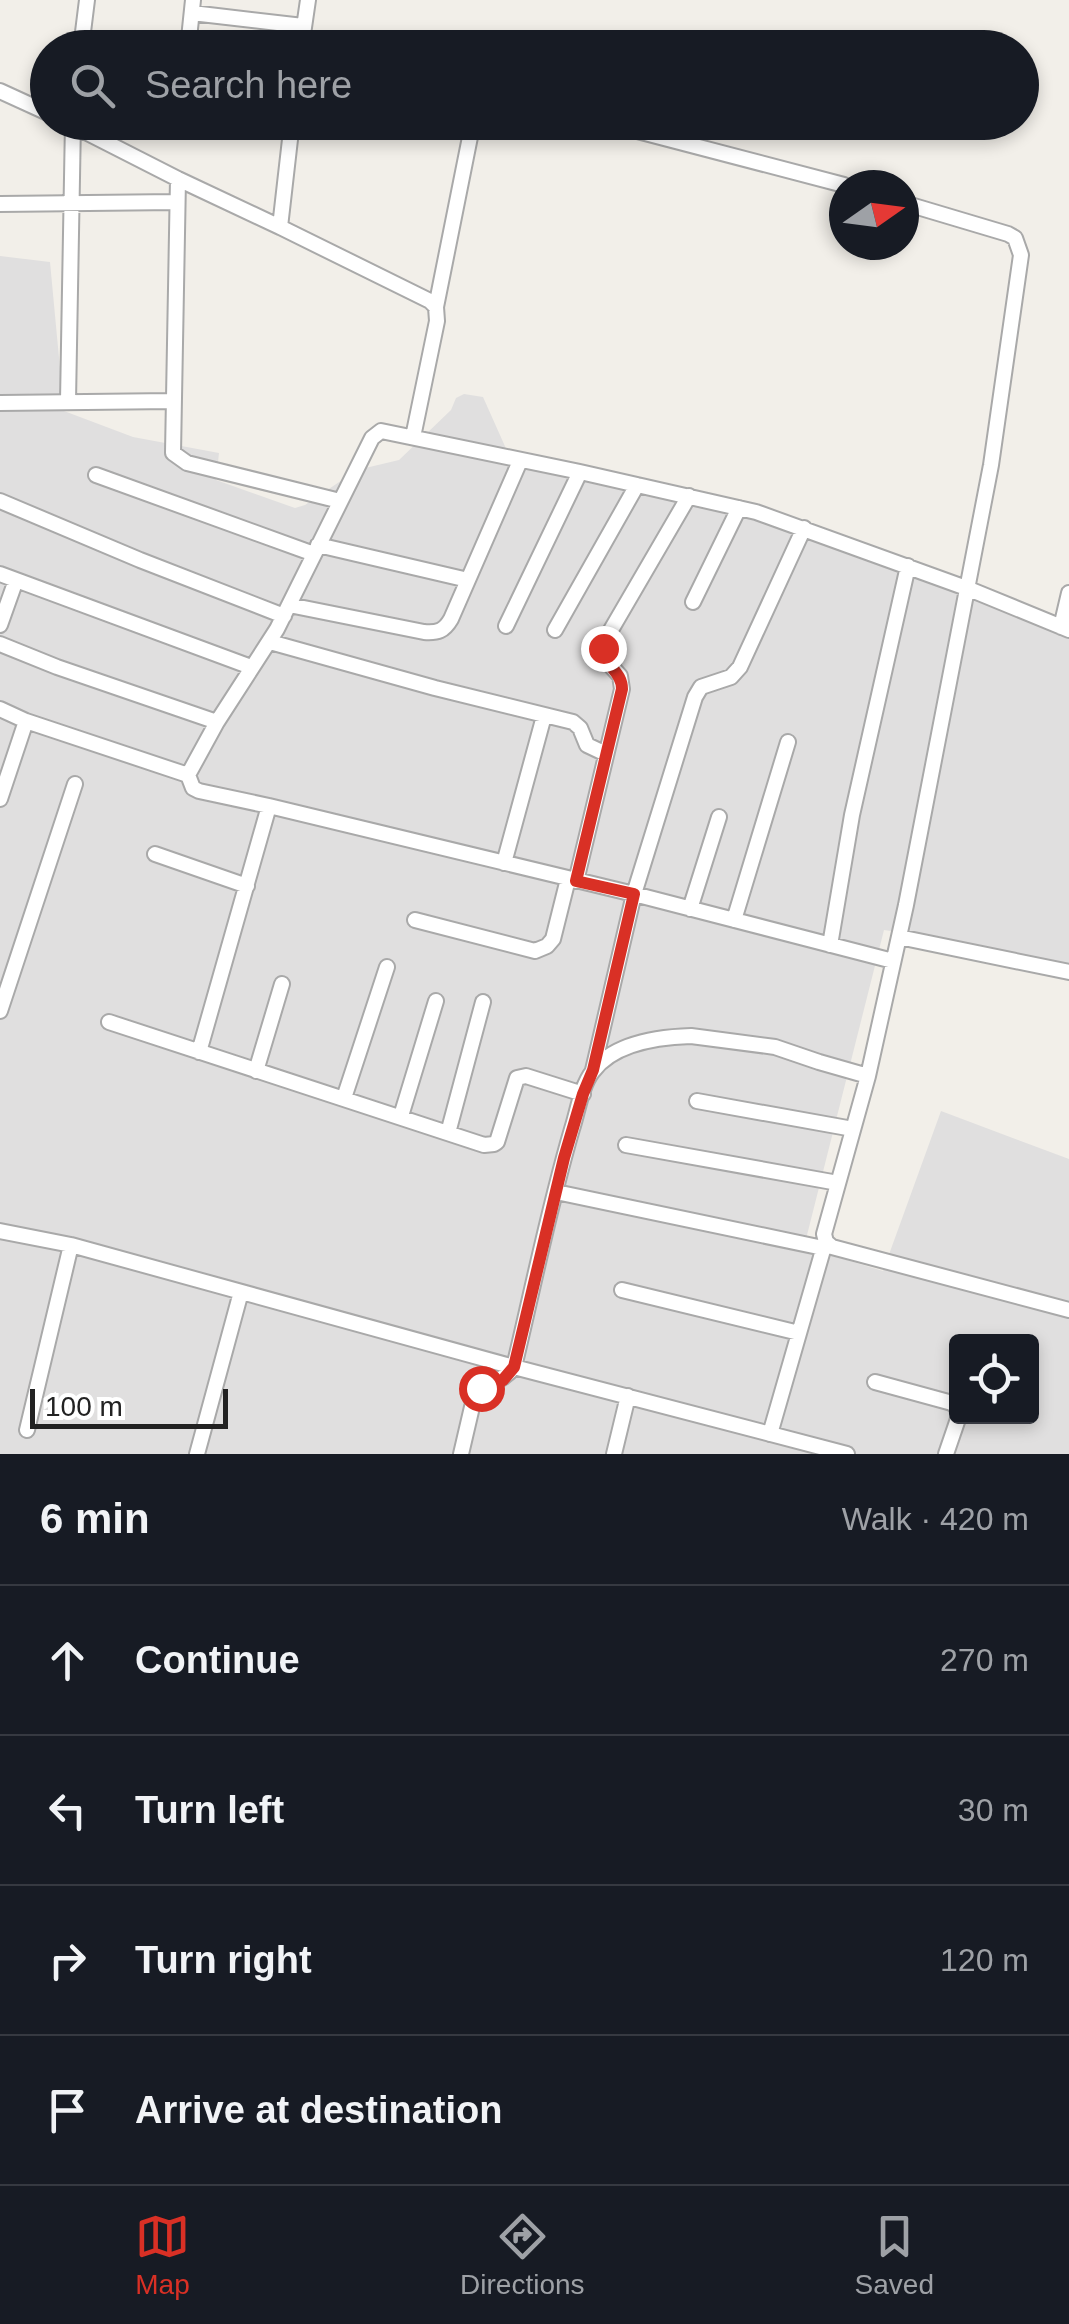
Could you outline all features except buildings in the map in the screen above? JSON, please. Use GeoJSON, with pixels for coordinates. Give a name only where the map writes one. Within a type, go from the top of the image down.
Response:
{"type":"FeatureCollection","features":[{"type":"Feature","properties":{"kind":"street"},"geometry":{"type":"LineString","coordinates":[[303,30],[308,0]]}},
{"type":"Feature","properties":{"kind":"street"},"geometry":{"type":"LineString","coordinates":[[83,30],[85,1]]}},
{"type":"Feature","properties":{"kind":"street"},"geometry":{"type":"LineString","coordinates":[[192,7],[304,26]]}},
{"type":"Feature","properties":{"kind":"street"},"geometry":{"type":"LineString","coordinates":[[0,91],[30,105]]}},
{"type":"Feature","properties":{"kind":"street"},"geometry":{"type":"LineString","coordinates":[[68,401],[71,140]]}},
{"type":"Feature","properties":{"kind":"street"},"geometry":{"type":"LineString","coordinates":[[103,140],[430,301],[436,308]]}},
{"type":"Feature","properties":{"kind":"street"},"geometry":{"type":"LineString","coordinates":[[280,227],[290,140]]}},
{"type":"Feature","properties":{"kind":"street"},"geometry":{"type":"LineString","coordinates":[[413,437],[469,140]]}},
{"type":"Feature","properties":{"kind":"street"},"geometry":{"type":"LineString","coordinates":[[672,140],[829,181]]}},
{"type":"Feature","properties":{"kind":"street"},"geometry":{"type":"LineString","coordinates":[[178,179],[171,448],[176,457],[187,463],[340,501]]}},
{"type":"Feature","properties":{"kind":"street"},"geometry":{"type":"LineString","coordinates":[[0,204],[176,202]]}},
{"type":"Feature","properties":{"kind":"street"},"geometry":{"type":"LineString","coordinates":[[770,1434],[825,1245],[824,1229],[868,1076],[899,937],[969,589],[1021,255],[1015,238],[1008,234],[919,207]]}},
{"type":"Feature","properties":{"kind":"street"},"geometry":{"type":"LineString","coordinates":[[0,403],[172,401]]}},
{"type":"Feature","properties":{"kind":"street"},"geometry":{"type":"LineString","coordinates":[[893,961],[634,894],[199,791],[193,788],[188,774],[270,642],[372,438],[385,431],[740,508],[908,566],[1065,629],[1069,594]]}},
{"type":"Feature","properties":{"kind":"street"},"geometry":{"type":"LineString","coordinates":[[0,501],[140,560],[287,610],[440,632],[451,619],[520,461]]}},
{"type":"Feature","properties":{"kind":"street"},"geometry":{"type":"LineString","coordinates":[[506,626],[580,472]]}},
{"type":"Feature","properties":{"kind":"street"},"geometry":{"type":"LineString","coordinates":[[96,475],[316,550],[468,580]]}},
{"type":"Feature","properties":{"kind":"street"},"geometry":{"type":"LineString","coordinates":[[555,630],[637,484]]}},
{"type":"Feature","properties":{"kind":"street"},"geometry":{"type":"LineString","coordinates":[[416,920],[535,951],[553,939],[622,684],[604,658],[604,642],[688,496]]}},
{"type":"Feature","properties":{"kind":"street"},"geometry":{"type":"LineString","coordinates":[[693,602],[740,508]]}},
{"type":"Feature","properties":{"kind":"street"},"geometry":{"type":"LineString","coordinates":[[461,1454],[475,1394],[503,1380],[514,1367],[556,1192],[593,1070],[634,894],[698,690],[732,677],[740,667],[804,528]]}},
{"type":"Feature","properties":{"kind":"street"},"geometry":{"type":"LineString","coordinates":[[830,945],[852,815],[908,566]]}},
{"type":"Feature","properties":{"kind":"street"},"geometry":{"type":"LineString","coordinates":[[0,574],[251,667]]}},
{"type":"Feature","properties":{"kind":"street"},"geometry":{"type":"LineString","coordinates":[[0,625],[16,580]]}},
{"type":"Feature","properties":{"kind":"street"},"geometry":{"type":"LineString","coordinates":[[270,642],[577,724],[587,745],[606,754]]}},
{"type":"Feature","properties":{"kind":"street"},"geometry":{"type":"LineString","coordinates":[[0,644],[217,722]]}},
{"type":"Feature","properties":{"kind":"street"},"geometry":{"type":"LineString","coordinates":[[0,709],[188,774]]}},
{"type":"Feature","properties":{"kind":"street"},"geometry":{"type":"LineString","coordinates":[[504,864],[544,716]]}},
{"type":"Feature","properties":{"kind":"street"},"geometry":{"type":"LineString","coordinates":[[0,798],[26,720]]}},
{"type":"Feature","properties":{"kind":"street"},"geometry":{"type":"LineString","coordinates":[[734,920],[788,742]]}},
{"type":"Feature","properties":{"kind":"street"},"geometry":{"type":"LineString","coordinates":[[0,1011],[75,784]]}},
{"type":"Feature","properties":{"kind":"street"},"geometry":{"type":"LineString","coordinates":[[199,1052],[269,806]]}},
{"type":"Feature","properties":{"kind":"street"},"geometry":{"type":"LineString","coordinates":[[690,909],[719,817]]}},
{"type":"Feature","properties":{"kind":"street"},"geometry":{"type":"LineString","coordinates":[[155,854],[247,886]]}},
{"type":"Feature","properties":{"kind":"street"},"geometry":{"type":"LineString","coordinates":[[899,937],[1069,972]]}},
{"type":"Feature","properties":{"kind":"street"},"geometry":{"type":"LineString","coordinates":[[344,1098],[387,967]]}},
{"type":"Feature","properties":{"kind":"street"},"geometry":{"type":"LineString","coordinates":[[256,1070],[282,984]]}},
{"type":"Feature","properties":{"kind":"street"},"geometry":{"type":"LineString","coordinates":[[401,1116],[436,1001]]}},
{"type":"Feature","properties":{"kind":"street"},"geometry":{"type":"LineString","coordinates":[[448,1133],[484,1002]]}},
{"type":"Feature","properties":{"kind":"street"},"geometry":{"type":"LineString","coordinates":[[108,1022],[484,1144],[494,1144],[500,1137],[514,1082],[522,1076],[583,1094]]}},
{"type":"Feature","properties":{"kind":"street"},"geometry":{"type":"LineString","coordinates":[[593,1070],[630,1046],[691,1036],[775,1047],[868,1076]]}},
{"type":"Feature","properties":{"kind":"street"},"geometry":{"type":"LineString","coordinates":[[697,1101],[853,1129]]}},
{"type":"Feature","properties":{"kind":"street"},"geometry":{"type":"LineString","coordinates":[[626,1145],[838,1182]]}},
{"type":"Feature","properties":{"kind":"street"},"geometry":{"type":"LineString","coordinates":[[556,1192],[825,1245],[1069,1310]]}},
{"type":"Feature","properties":{"kind":"street"},"geometry":{"type":"LineString","coordinates":[[0,1232],[71,1245],[847,1454]]}},
{"type":"Feature","properties":{"kind":"street"},"geometry":{"type":"LineString","coordinates":[[27,1430],[71,1245]]}},
{"type":"Feature","properties":{"kind":"street"},"geometry":{"type":"LineString","coordinates":[[622,1290],[799,1333]]}},
{"type":"Feature","properties":{"kind":"street"},"geometry":{"type":"LineString","coordinates":[[197,1454],[241,1292]]}},
{"type":"Feature","properties":{"kind":"street"},"geometry":{"type":"LineString","coordinates":[[875,1382],[949,1402]]}},
{"type":"Feature","properties":{"kind":"street"},"geometry":{"type":"LineString","coordinates":[[614,1454],[628,1396]]}},
{"type":"Feature","properties":{"kind":"street"},"geometry":{"type":"LineString","coordinates":[[946,1454],[957,1424]]}},
{"type":"Feature","properties":{"kind":"shaded area"},"geometry":{"type":"Polygon","coordinates":[[[0,256],[50,262],[64,411],[133,437],[219,453],[216,480],[295,508],[357,470],[399,460],[464,394],[483,397],[508,453],[755,506],[1069,627],[1069,966],[884,930],[804,1247],[883,1271],[941,1111],[1069,1159],[1069,1454],[0,1454],[0,256]]]}},
{"type":"Feature","properties":{"kind":"route"},"geometry":{"type":"LineString","coordinates":[[481,1388],[503,1380],[514,1367],[564,1158],[593,1070],[634,894],[576,881],[622,689],[620,676],[606,662],[603,648]]}}]}
